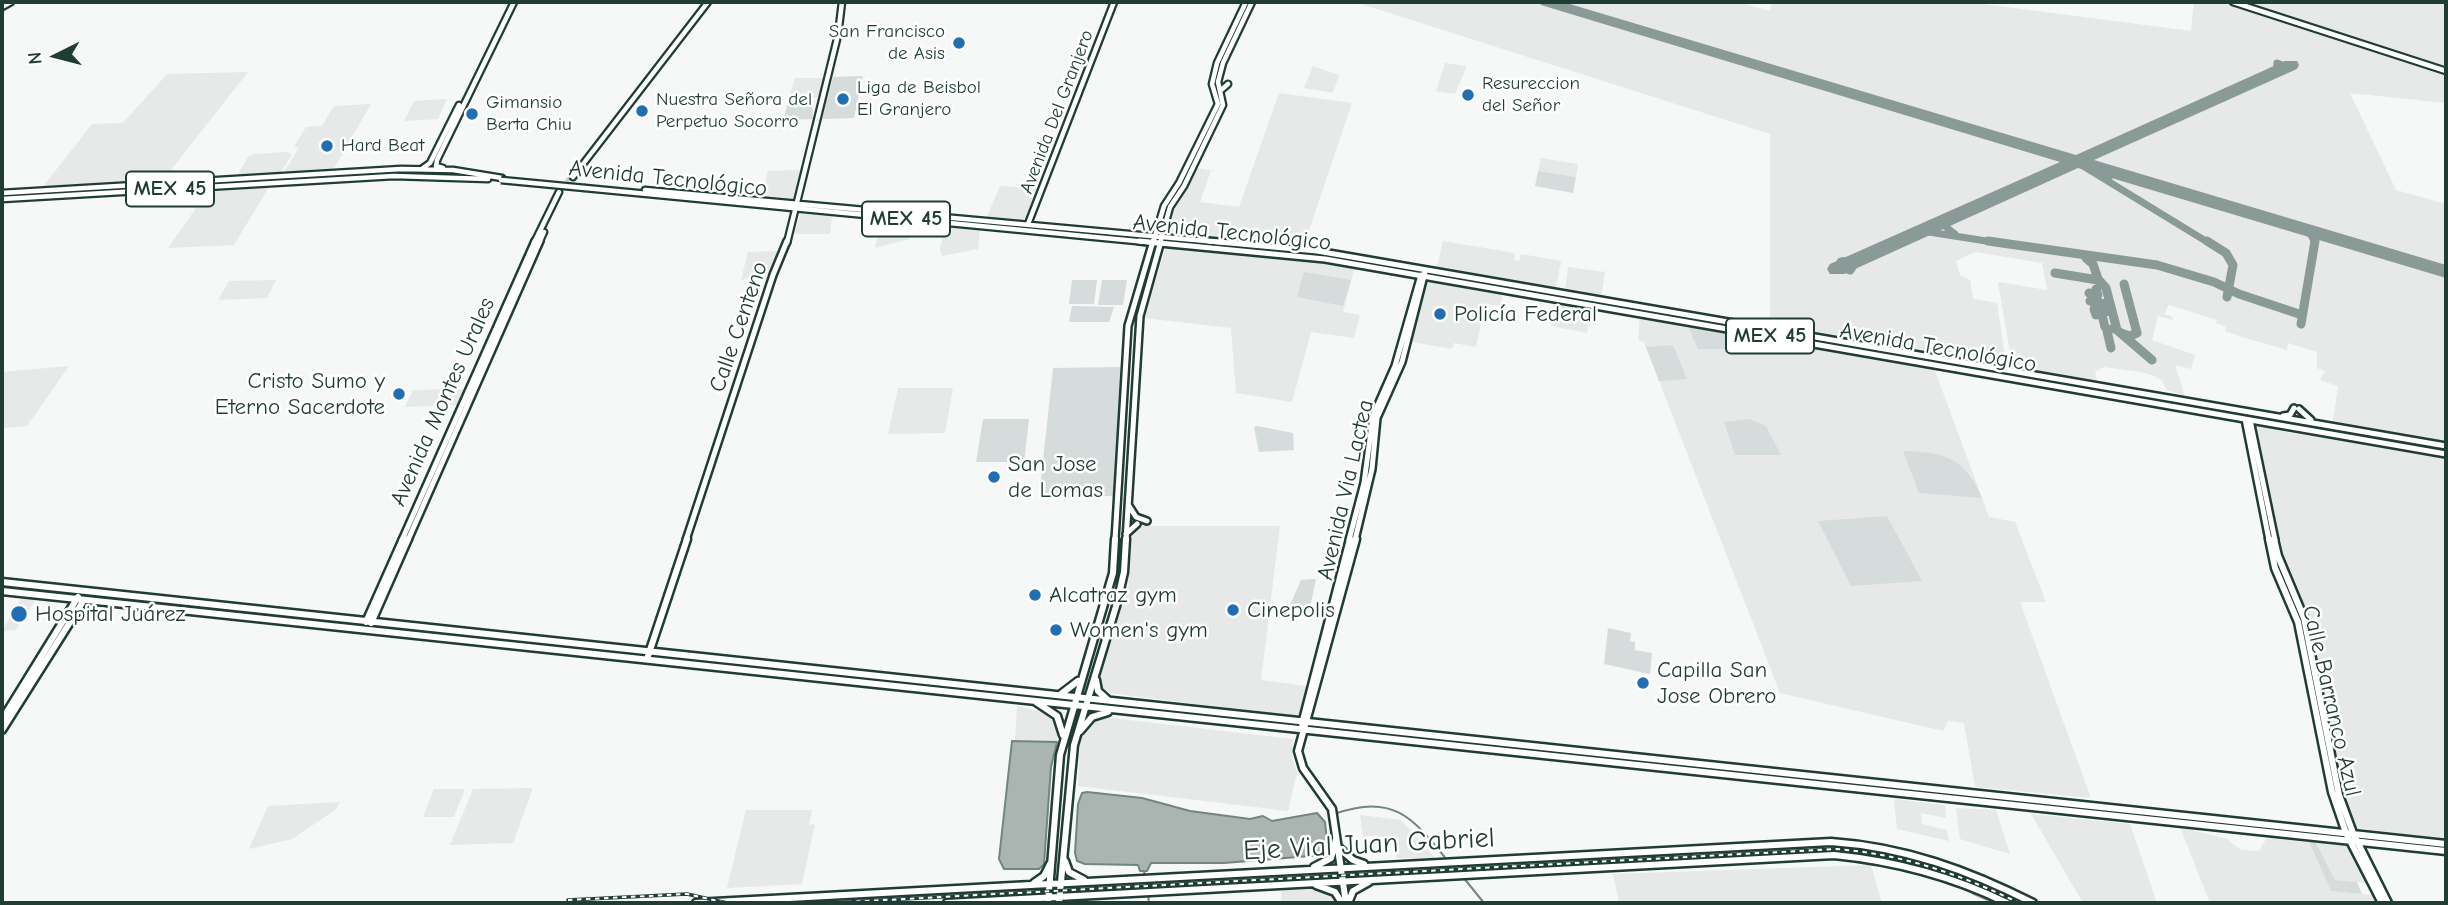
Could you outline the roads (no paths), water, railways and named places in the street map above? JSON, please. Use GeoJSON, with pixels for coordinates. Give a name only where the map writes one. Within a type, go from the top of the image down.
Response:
{"type":"FeatureCollection","features":[{"type":"Feature","properties":{"kind":"main road"},"geometry":{"type":"LineString","coordinates":[[433,176],[433,166],[446,137],[512,2]]}},
{"type":"Feature","properties":{"kind":"main road"},"geometry":{"type":"LineString","coordinates":[[571,177],[706,2]]}},
{"type":"Feature","properties":{"kind":"main road","name":"Calle Centeno"},"geometry":{"type":"LineString","coordinates":[[647,659],[772,275],[788,242],[838,35],[842,2]]}},
{"type":"Feature","properties":{"kind":"main road","name":"Avenida Del Granjero"},"geometry":{"type":"LineString","coordinates":[[1031,231],[1028,224],[1114,2]]}},
{"type":"Feature","properties":{"kind":"main road"},"geometry":{"type":"LineString","coordinates":[[1139,234],[1153,230],[1158,222],[1217,106],[1213,80],[1219,56],[1246,2]]}},
{"type":"Feature","properties":{"kind":"main road"},"geometry":{"type":"LineString","coordinates":[[1048,900],[1056,789],[1063,740],[1113,573],[1128,334],[1149,254],[1224,102],[1218,82],[1226,54],[1252,2]]}},
{"type":"Feature","properties":{"kind":"main road"},"geometry":{"type":"LineString","coordinates":[[2234,2],[2446,70]]}},
{"type":"Feature","properties":{"kind":"main road"},"geometry":{"type":"LineString","coordinates":[[2242,2],[2446,70]]}},
{"type":"Feature","properties":{"kind":"main road"},"geometry":{"type":"LineString","coordinates":[[1220,91],[1228,84]]}},
{"type":"Feature","properties":{"kind":"main road","name":"Avenida Tecnológico"},"geometry":{"type":"LineString","coordinates":[[2,199],[422,169],[433,166],[501,179]]}},
{"type":"Feature","properties":{"kind":"main road","name":"Avenida Tecnológico"},"geometry":{"type":"LineString","coordinates":[[2,193],[433,176],[501,179],[797,206],[923,214],[1028,224],[1126,239],[1180,238],[1262,245],[1334,253],[1423,273],[2446,454]]}},
{"type":"Feature","properties":{"kind":"main road"},"geometry":{"type":"LineString","coordinates":[[265,183],[272,186],[272,191]]}},
{"type":"Feature","properties":{"kind":"main road"},"geometry":{"type":"LineString","coordinates":[[202,193],[220,186]]}},
{"type":"Feature","properties":{"kind":"main road"},"geometry":{"type":"LineString","coordinates":[[58,195],[65,189]]}},
{"type":"Feature","properties":{"kind":"main road","name":"Avenida Montes Urales"},"geometry":{"type":"LineString","coordinates":[[367,625],[526,258],[560,192]]}},
{"type":"Feature","properties":{"kind":"main road","name":"Avenida Tecnológico"},"geometry":{"type":"LineString","coordinates":[[797,206],[1031,231],[1087,232]]}},
{"type":"Feature","properties":{"kind":"main road"},"geometry":{"type":"LineString","coordinates":[[906,219],[912,217],[910,213]]}},
{"type":"Feature","properties":{"kind":"main road"},"geometry":{"type":"LineString","coordinates":[[918,220],[923,214]]}},
{"type":"Feature","properties":{"kind":"main road"},"geometry":{"type":"LineString","coordinates":[[1018,223],[1032,215]]}},
{"type":"Feature","properties":{"kind":"main road"},"geometry":{"type":"LineString","coordinates":[[1060,900],[1070,770],[1076,736],[1121,587],[1137,331],[1157,255],[1158,222]]}},
{"type":"Feature","properties":{"kind":"main road"},"geometry":{"type":"LineString","coordinates":[[1166,222],[1169,233],[1180,238]]}},
{"type":"Feature","properties":{"kind":"main road","name":"Avenida Tecnológico"},"geometry":{"type":"LineString","coordinates":[[1098,234],[1139,234],[1184,244],[1423,273],[2446,446]]}},
{"type":"Feature","properties":{"kind":"main road"},"geometry":{"type":"LineString","coordinates":[[1126,239],[1145,244],[1149,254]]}},
{"type":"Feature","properties":{"kind":"main road"},"geometry":{"type":"LineString","coordinates":[[1235,249],[1241,246],[1238,243]]}},
{"type":"Feature","properties":{"kind":"main road"},"geometry":{"type":"LineString","coordinates":[[1157,255],[1165,247],[1184,244]]}},
{"type":"Feature","properties":{"kind":"main road"},"geometry":{"type":"LineString","coordinates":[[1247,250],[1250,246],[1262,245]]}},
{"type":"Feature","properties":{"kind":"main road","name":"Avenida Via Lactea"},"geometry":{"type":"LineString","coordinates":[[1345,903],[1335,819],[1327,798],[1305,774],[1298,751],[1364,483],[1373,416],[1398,359],[1423,273]]}},
{"type":"Feature","properties":{"kind":"main road"},"geometry":{"type":"LineString","coordinates":[[1988,367],[1990,374]]}},
{"type":"Feature","properties":{"kind":"main road"},"geometry":{"type":"LineString","coordinates":[[2174,399],[2175,407]]}},
{"type":"Feature","properties":{"kind":"main road"},"geometry":{"type":"LineString","coordinates":[[2277,417],[2290,415],[2296,408],[2308,419],[2327,425]]}},
{"type":"Feature","properties":{"kind":"main road","name":"Calle Barranco Azul"},"geometry":{"type":"LineString","coordinates":[[2248,419],[2278,556],[2304,618],[2337,786],[2356,852],[2382,903]]}},
{"type":"Feature","properties":{"kind":"main road"},"geometry":{"type":"LineString","coordinates":[[2389,436],[2393,440],[2389,444]]}},
{"type":"Feature","properties":{"kind":"main road"},"geometry":{"type":"LineString","coordinates":[[1128,503],[1134,515],[1147,521]]}},
{"type":"Feature","properties":{"kind":"main road"},"geometry":{"type":"LineString","coordinates":[[1126,534],[1137,524]]}},
{"type":"Feature","properties":{"kind":"main road"},"geometry":{"type":"LineString","coordinates":[[2,582],[647,659],[1030,701],[1074,701],[1142,714],[1304,724]]}},
{"type":"Feature","properties":{"kind":"main road"},"geometry":{"type":"LineString","coordinates":[[2,591],[650,651],[1058,695],[1074,701]]}},
{"type":"Feature","properties":{"kind":"main road"},"geometry":{"type":"LineString","coordinates":[[2,730],[80,599],[81,592]]}},
{"type":"Feature","properties":{"kind":"main road"},"geometry":{"type":"LineString","coordinates":[[2,720],[80,599],[92,593]]}},
{"type":"Feature","properties":{"kind":"main road"},"geometry":{"type":"LineString","coordinates":[[1058,695],[1073,687],[1083,668]]}},
{"type":"Feature","properties":{"kind":"main road"},"geometry":{"type":"LineString","coordinates":[[1096,672],[1096,687],[1111,701]]}},
{"type":"Feature","properties":{"kind":"main road"},"geometry":{"type":"LineString","coordinates":[[1030,701],[1032,692]]}},
{"type":"Feature","properties":{"kind":"main road"},"geometry":{"type":"LineString","coordinates":[[1030,701],[1057,716],[1062,723],[1063,740]]}},
{"type":"Feature","properties":{"kind":"main road"},"geometry":{"type":"LineString","coordinates":[[1086,703],[1111,701],[2045,805],[2352,837],[2446,844]]}},
{"type":"Feature","properties":{"kind":"main road"},"geometry":{"type":"LineString","coordinates":[[1142,714],[1148,706]]}},
{"type":"Feature","properties":{"kind":"main road"},"geometry":{"type":"LineString","coordinates":[[1076,736],[1092,717],[1117,711]]}},
{"type":"Feature","properties":{"kind":"main road"},"geometry":{"type":"LineString","coordinates":[[2045,805],[2329,839],[2346,844],[2356,852]]}},
{"type":"Feature","properties":{"kind":"main road"},"geometry":{"type":"LineString","coordinates":[[1308,870],[1331,858],[1337,833]]}},
{"type":"Feature","properties":{"kind":"main road"},"geometry":{"type":"LineString","coordinates":[[2329,839],[2352,837],[2370,843],[2446,851]]}},
{"type":"Feature","properties":{"kind":"main road","name":"Calle Barranco Azul"},"geometry":{"type":"LineString","coordinates":[[2352,837],[2388,903]]}},
{"type":"Feature","properties":{"kind":"main road","name":"Eje Vial Juan Gabriel"},"geometry":{"type":"LineString","coordinates":[[696,903],[1800,843],[1849,843],[1893,849],[1944,863],[1984,878],[2033,903]]}},
{"type":"Feature","properties":{"kind":"main road"},"geometry":{"type":"LineString","coordinates":[[2365,857],[2365,849],[2370,843]]}},
{"type":"Feature","properties":{"kind":"main road"},"geometry":{"type":"LineString","coordinates":[[1339,848],[1358,862],[1374,866]]}},
{"type":"Feature","properties":{"kind":"main road","name":"Eje Vial Juan Gabriel"},"geometry":{"type":"LineString","coordinates":[[947,903],[1060,900],[1087,895],[1844,856],[1894,862],[1929,872],[2007,903]]}},
{"type":"Feature","properties":{"kind":"main road"},"geometry":{"type":"LineString","coordinates":[[1064,859],[1069,872],[1087,881]]}},
{"type":"Feature","properties":{"kind":"main road"},"geometry":{"type":"LineString","coordinates":[[1029,885],[1044,876],[1051,861]]}},
{"type":"Feature","properties":{"kind":"main road"},"geometry":{"type":"LineString","coordinates":[[2369,877],[2374,879],[2383,892]]}},
{"type":"Feature","properties":{"kind":"main road"},"geometry":{"type":"LineString","coordinates":[[1310,884],[1329,888],[1345,903],[1356,888],[1377,880]]}},
{"type":"Feature","properties":{"kind":"main road"},"geometry":{"type":"LineString","coordinates":[[1071,903],[1087,895]]}},
{"type":"Feature","properties":{"kind":"main road"},"geometry":{"type":"LineString","coordinates":[[1022,899],[1034,903]]}},
{"type":"Feature","properties":{"kind":"waterway"},"geometry":{"type":"LineString","coordinates":[[2,4],[7,2]]}},
{"type":"Feature","properties":{"kind":"waterway"},"geometry":{"type":"LineString","coordinates":[[1334,814],[1372,806],[1400,813],[1412,821],[1447,860]]}},
{"type":"Feature","properties":{"kind":"waterway"},"geometry":{"type":"LineString","coordinates":[[1451,864],[1459,873]]}},
{"type":"Feature","properties":{"kind":"waterway"},"geometry":{"type":"LineString","coordinates":[[1144,871],[1147,888]]}},
{"type":"Feature","properties":{"kind":"waterway"},"geometry":{"type":"LineString","coordinates":[[1463,877],[1484,903]]}},
{"type":"Feature","properties":{"kind":"waterway"},"geometry":{"type":"LineString","coordinates":[[1974,893],[1997,903]]}},
{"type":"Feature","properties":{"kind":"waterway"},"geometry":{"type":"LineString","coordinates":[[1148,894],[1149,903]]}},
{"type":"Feature","properties":{"kind":"tunnel"},"geometry":{"type":"LineString","coordinates":[[559,192],[570,177]]}},
{"type":"Feature","properties":{"kind":"railway"},"geometry":{"type":"LineString","coordinates":[[829,903],[1836,849],[1884,855],[1930,867],[1953,874],[2019,903]]}},
{"type":"Feature","properties":{"kind":"railway"},"geometry":{"type":"LineString","coordinates":[[568,900],[687,894],[727,903]]}},
{"type":"Feature","properties":{"kind":"place","name":"San Francisco de Asis"},"geometry":{"type":"Point","coordinates":[959,43]}},
{"type":"Feature","properties":{"kind":"place","name":"Resureccion del Señor"},"geometry":{"type":"Point","coordinates":[1468,95]}},
{"type":"Feature","properties":{"kind":"place","name":"Liga de Beisbol El Granjero"},"geometry":{"type":"Point","coordinates":[843,99]}},
{"type":"Feature","properties":{"kind":"place","name":"Nuestra Señora del Perpetuo Socorro"},"geometry":{"type":"Point","coordinates":[642,111]}},
{"type":"Feature","properties":{"kind":"place","name":"Gimansio Berta Chiu"},"geometry":{"type":"Point","coordinates":[472,114]}},
{"type":"Feature","properties":{"kind":"place","name":"Hard Beat"},"geometry":{"type":"Point","coordinates":[327,146]}},
{"type":"Feature","properties":{"kind":"place","name":"Policía Federal"},"geometry":{"type":"Point","coordinates":[1440,314]}},
{"type":"Feature","properties":{"kind":"place","name":"Cristo Sumo y Eterno Sacerdote"},"geometry":{"type":"Point","coordinates":[399,394]}},
{"type":"Feature","properties":{"kind":"place","name":"San Jose de Lomas"},"geometry":{"type":"Point","coordinates":[994,477]}},
{"type":"Feature","properties":{"kind":"place","name":"Alcatraz gym"},"geometry":{"type":"Point","coordinates":[1035,595]}},
{"type":"Feature","properties":{"kind":"place","name":"Cinepolis"},"geometry":{"type":"Point","coordinates":[1233,610]}},
{"type":"Feature","properties":{"kind":"place","name":"Hospital Juárez"},"geometry":{"type":"Point","coordinates":[19,614]}},
{"type":"Feature","properties":{"kind":"place","name":"Women's gym"},"geometry":{"type":"Point","coordinates":[1056,630]}},
{"type":"Feature","properties":{"kind":"place","name":"Capilla San Jose Obrero"},"geometry":{"type":"Point","coordinates":[1643,683]}}]}
